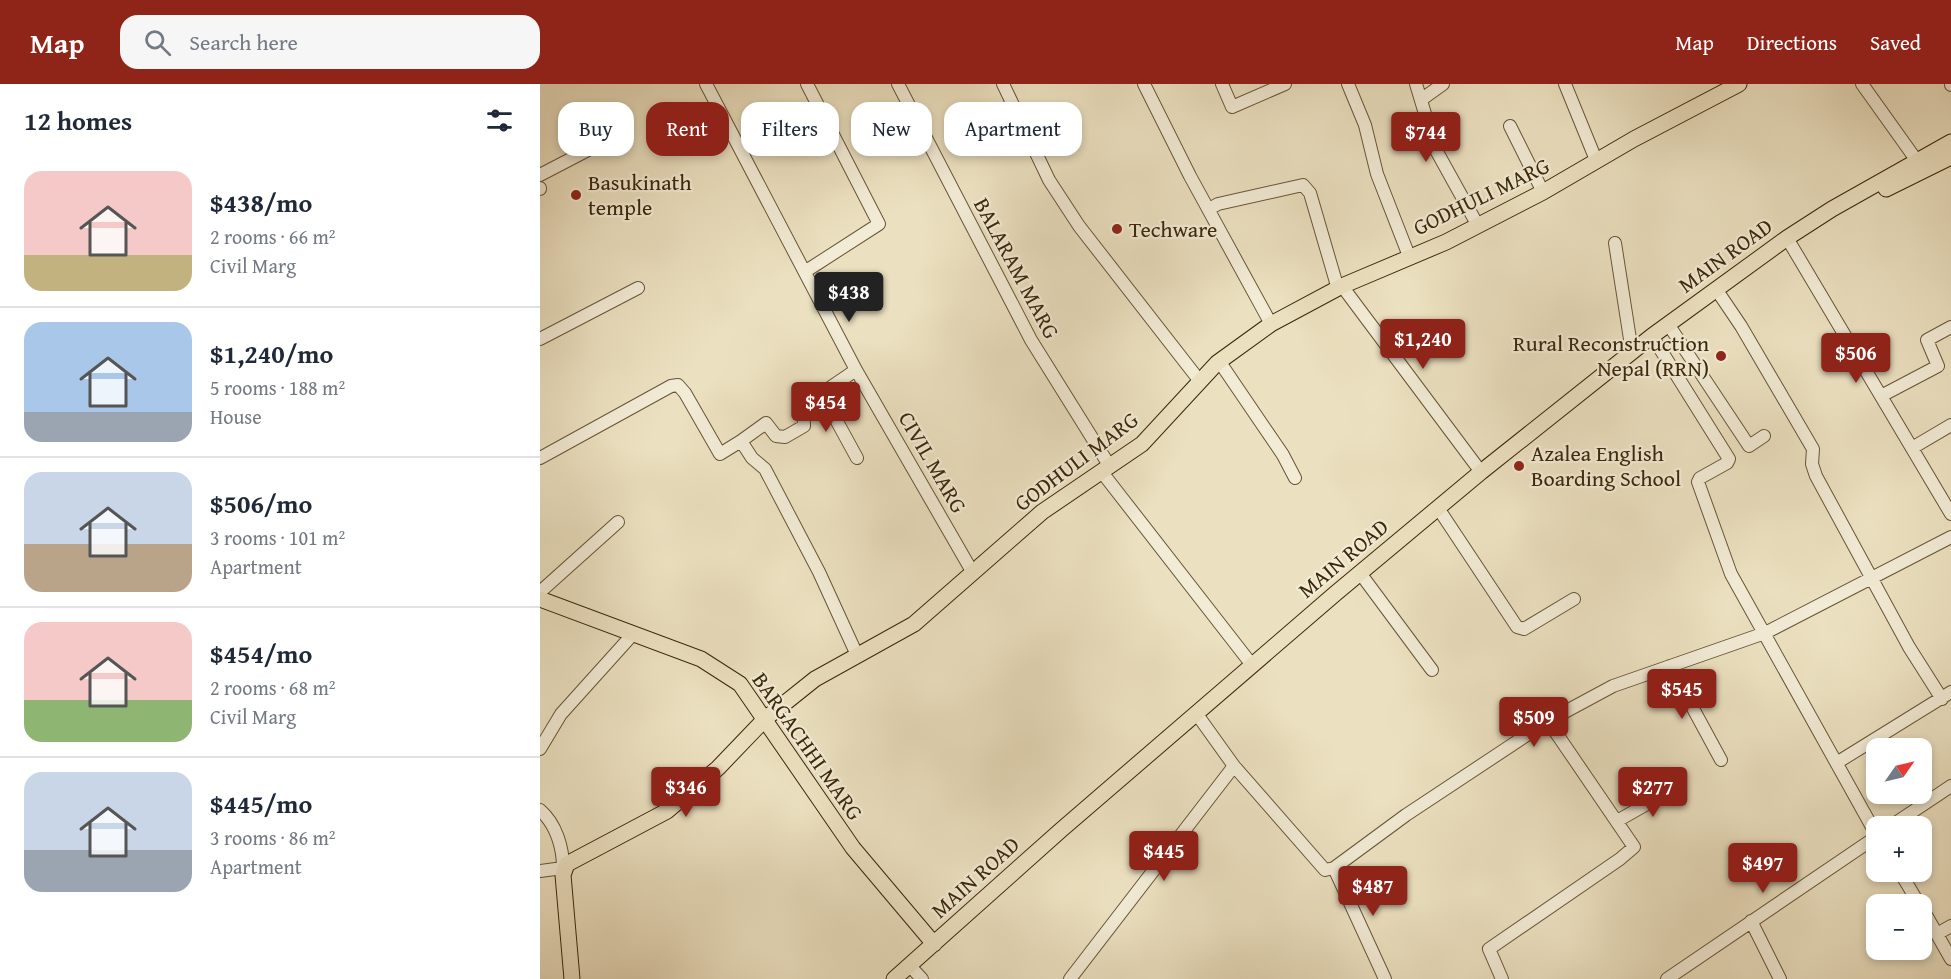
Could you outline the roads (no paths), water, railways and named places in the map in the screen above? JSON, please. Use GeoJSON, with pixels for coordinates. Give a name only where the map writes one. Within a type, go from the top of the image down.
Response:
{"type":"FeatureCollection","features":[{"type":"Feature","properties":{"kind":"main road","name":"GODHULI MARG"},"geometry":{"type":"LineString","coordinates":[[563,868],[667,811],[687,796],[765,719],[815,679],[914,624],[1042,512],[1142,444],[1219,361],[1271,324],[1340,288],[1409,256],[1446,242],[1739,84]]}},
{"type":"Feature","properties":{"kind":"main road","name":"MAIN ROAD"},"geometry":{"type":"LineString","coordinates":[[894,979],[1061,830],[1197,715],[1440,510],[1653,338],[1832,209],[1951,142]]}},
{"type":"Feature","properties":{"kind":"main road","name":"MAIN ROAD"},"geometry":{"type":"LineString","coordinates":[[1789,241],[1951,157]]}},
{"type":"Feature","properties":{"kind":"main road","name":"MAIN ROAD"},"geometry":{"type":"LineString","coordinates":[[1440,510],[1481,472],[1632,352],[1653,338]]}},
{"type":"Feature","properties":{"kind":"main road","name":"MAIN ROAD"},"geometry":{"type":"LineString","coordinates":[[1197,715],[1252,665],[1362,576]]}},
{"type":"Feature","properties":{"kind":"main road","name":"BARGACHHI MARG"},"geometry":{"type":"LineString","coordinates":[[540,599],[701,659],[740,684],[853,848],[934,945]]}},
{"type":"Feature","properties":{"kind":"main road"},"geometry":{"type":"LineString","coordinates":[[563,868],[572,979]]}},
{"type":"Feature","properties":{"kind":"street","name":"CIVIL MARG"},"geometry":{"type":"LineString","coordinates":[[706,84],[856,370],[973,573]]}},
{"type":"Feature","properties":{"kind":"street"},"geometry":{"type":"LineString","coordinates":[[806,271],[879,224],[807,84]]}},
{"type":"Feature","properties":{"kind":"street","name":"BALARAM MARG"},"geometry":{"type":"LineString","coordinates":[[898,84],[1031,340],[1105,468],[1252,665]]}},
{"type":"Feature","properties":{"kind":"street"},"geometry":{"type":"LineString","coordinates":[[1003,84],[1049,180],[1078,226],[1199,380]]}},
{"type":"Feature","properties":{"kind":"street"},"geometry":{"type":"LineString","coordinates":[[1144,84],[1271,324]]}},
{"type":"Feature","properties":{"kind":"street"},"geometry":{"type":"LineString","coordinates":[[1222,84],[1232,107],[1286,84]]}},
{"type":"Feature","properties":{"kind":"street"},"geometry":{"type":"LineString","coordinates":[[1348,84],[1365,125],[1377,174],[1409,256]]}},
{"type":"Feature","properties":{"kind":"street"},"geometry":{"type":"LineString","coordinates":[[1416,84],[1436,150],[1477,224]]}},
{"type":"Feature","properties":{"kind":"street"},"geometry":{"type":"LineString","coordinates":[[1422,99],[1443,84]]}},
{"type":"Feature","properties":{"kind":"street"},"geometry":{"type":"LineString","coordinates":[[1565,84],[1596,160]]}},
{"type":"Feature","properties":{"kind":"street"},"geometry":{"type":"LineString","coordinates":[[1862,84],[1917,161]]}},
{"type":"Feature","properties":{"kind":"street"},"geometry":{"type":"LineString","coordinates":[[1510,126],[1542,192]]}},
{"type":"Feature","properties":{"kind":"street"},"geometry":{"type":"LineString","coordinates":[[540,175],[576,156]]}},
{"type":"Feature","properties":{"kind":"street"},"geometry":{"type":"LineString","coordinates":[[1209,209],[1218,204],[1303,185],[1310,193],[1340,288],[1481,472]]}},
{"type":"Feature","properties":{"kind":"street"},"geometry":{"type":"LineString","coordinates":[[1789,241],[1951,514]]}},
{"type":"Feature","properties":{"kind":"street"},"geometry":{"type":"LineString","coordinates":[[1615,243],[1632,352]]}},
{"type":"Feature","properties":{"kind":"street"},"geometry":{"type":"LineString","coordinates":[[540,339],[638,288]]}},
{"type":"Feature","properties":{"kind":"street"},"geometry":{"type":"LineString","coordinates":[[1718,291],[1813,449],[1816,476],[1909,647],[1946,696],[1838,762]]}},
{"type":"Feature","properties":{"kind":"street"},"geometry":{"type":"LineString","coordinates":[[1669,326],[1749,446],[1764,436]]}},
{"type":"Feature","properties":{"kind":"street"},"geometry":{"type":"LineString","coordinates":[[1881,396],[1938,366],[1927,340],[1951,327]]}},
{"type":"Feature","properties":{"kind":"street"},"geometry":{"type":"LineString","coordinates":[[1653,338],[1729,459],[1727,463],[1700,478],[1699,485],[1731,574],[1838,762],[1866,817]]}},
{"type":"Feature","properties":{"kind":"street"},"geometry":{"type":"LineString","coordinates":[[1219,361],[1283,455],[1295,477]]}},
{"type":"Feature","properties":{"kind":"street"},"geometry":{"type":"LineString","coordinates":[[540,458],[604,421],[671,386],[678,385],[685,393],[720,454],[766,423],[776,436],[785,437],[804,426],[803,406],[856,370]]}},
{"type":"Feature","properties":{"kind":"street"},"geometry":{"type":"LineString","coordinates":[[822,394],[857,458]]}},
{"type":"Feature","properties":{"kind":"street"},"geometry":{"type":"LineString","coordinates":[[1912,448],[1951,425]]}},
{"type":"Feature","properties":{"kind":"street"},"geometry":{"type":"LineString","coordinates":[[741,441],[752,458],[765,470],[819,572],[857,655]]}},
{"type":"Feature","properties":{"kind":"street"},"geometry":{"type":"LineString","coordinates":[[1440,510],[1517,627],[1524,629],[1574,599]]}},
{"type":"Feature","properties":{"kind":"street"},"geometry":{"type":"LineString","coordinates":[[540,592],[618,522]]}},
{"type":"Feature","properties":{"kind":"street"},"geometry":{"type":"LineString","coordinates":[[1197,715],[1234,766],[1325,870],[1334,868],[1406,815],[1548,721],[1613,686],[1764,633],[1951,537]]}},
{"type":"Feature","properties":{"kind":"street"},"geometry":{"type":"LineString","coordinates":[[1362,576],[1432,670]]}},
{"type":"Feature","properties":{"kind":"street"},"geometry":{"type":"LineString","coordinates":[[540,749],[561,714],[633,634]]}},
{"type":"Feature","properties":{"kind":"street"},"geometry":{"type":"LineString","coordinates":[[1670,666],[1721,760]]}},
{"type":"Feature","properties":{"kind":"street"},"geometry":{"type":"LineString","coordinates":[[1502,979],[1489,950],[1634,847],[1548,721]]}},
{"type":"Feature","properties":{"kind":"street"},"geometry":{"type":"LineString","coordinates":[[1070,979],[1234,766]]}},
{"type":"Feature","properties":{"kind":"street"},"geometry":{"type":"LineString","coordinates":[[1907,816],[1951,786]]}},
{"type":"Feature","properties":{"kind":"street"},"geometry":{"type":"LineString","coordinates":[[1617,821],[1675,788]]}},
{"type":"Feature","properties":{"kind":"street"},"geometry":{"type":"LineString","coordinates":[[540,810],[558,837],[563,854],[563,868],[540,871]]}},
{"type":"Feature","properties":{"kind":"street"},"geometry":{"type":"LineString","coordinates":[[1667,979],[1866,843]]}},
{"type":"Feature","properties":{"kind":"street"},"geometry":{"type":"LineString","coordinates":[[1334,868],[1385,979]]}},
{"type":"Feature","properties":{"kind":"street"},"geometry":{"type":"LineString","coordinates":[[1751,921],[1780,979]]}},
{"type":"Feature","properties":{"kind":"street"},"geometry":{"type":"LineString","coordinates":[[1936,934],[1951,926]]}},
{"type":"Feature","properties":{"kind":"street"},"geometry":{"type":"LineString","coordinates":[[1932,927],[1951,959]]}},
{"type":"Feature","properties":{"kind":"street"},"geometry":{"type":"LineString","coordinates":[[910,966],[922,979]]}},
{"type":"Feature","properties":{"kind":"place","name":"Basukinath temple"},"geometry":{"type":"Point","coordinates":[576,195]}},
{"type":"Feature","properties":{"kind":"place","name":"Techware"},"geometry":{"type":"Point","coordinates":[1117,229]}},
{"type":"Feature","properties":{"kind":"place","name":"Rural Reconstruction Nepal (RRN)"},"geometry":{"type":"Point","coordinates":[1721,356]}},
{"type":"Feature","properties":{"kind":"place","name":"Azalea English Boarding School"},"geometry":{"type":"Point","coordinates":[1519,466]}}]}
